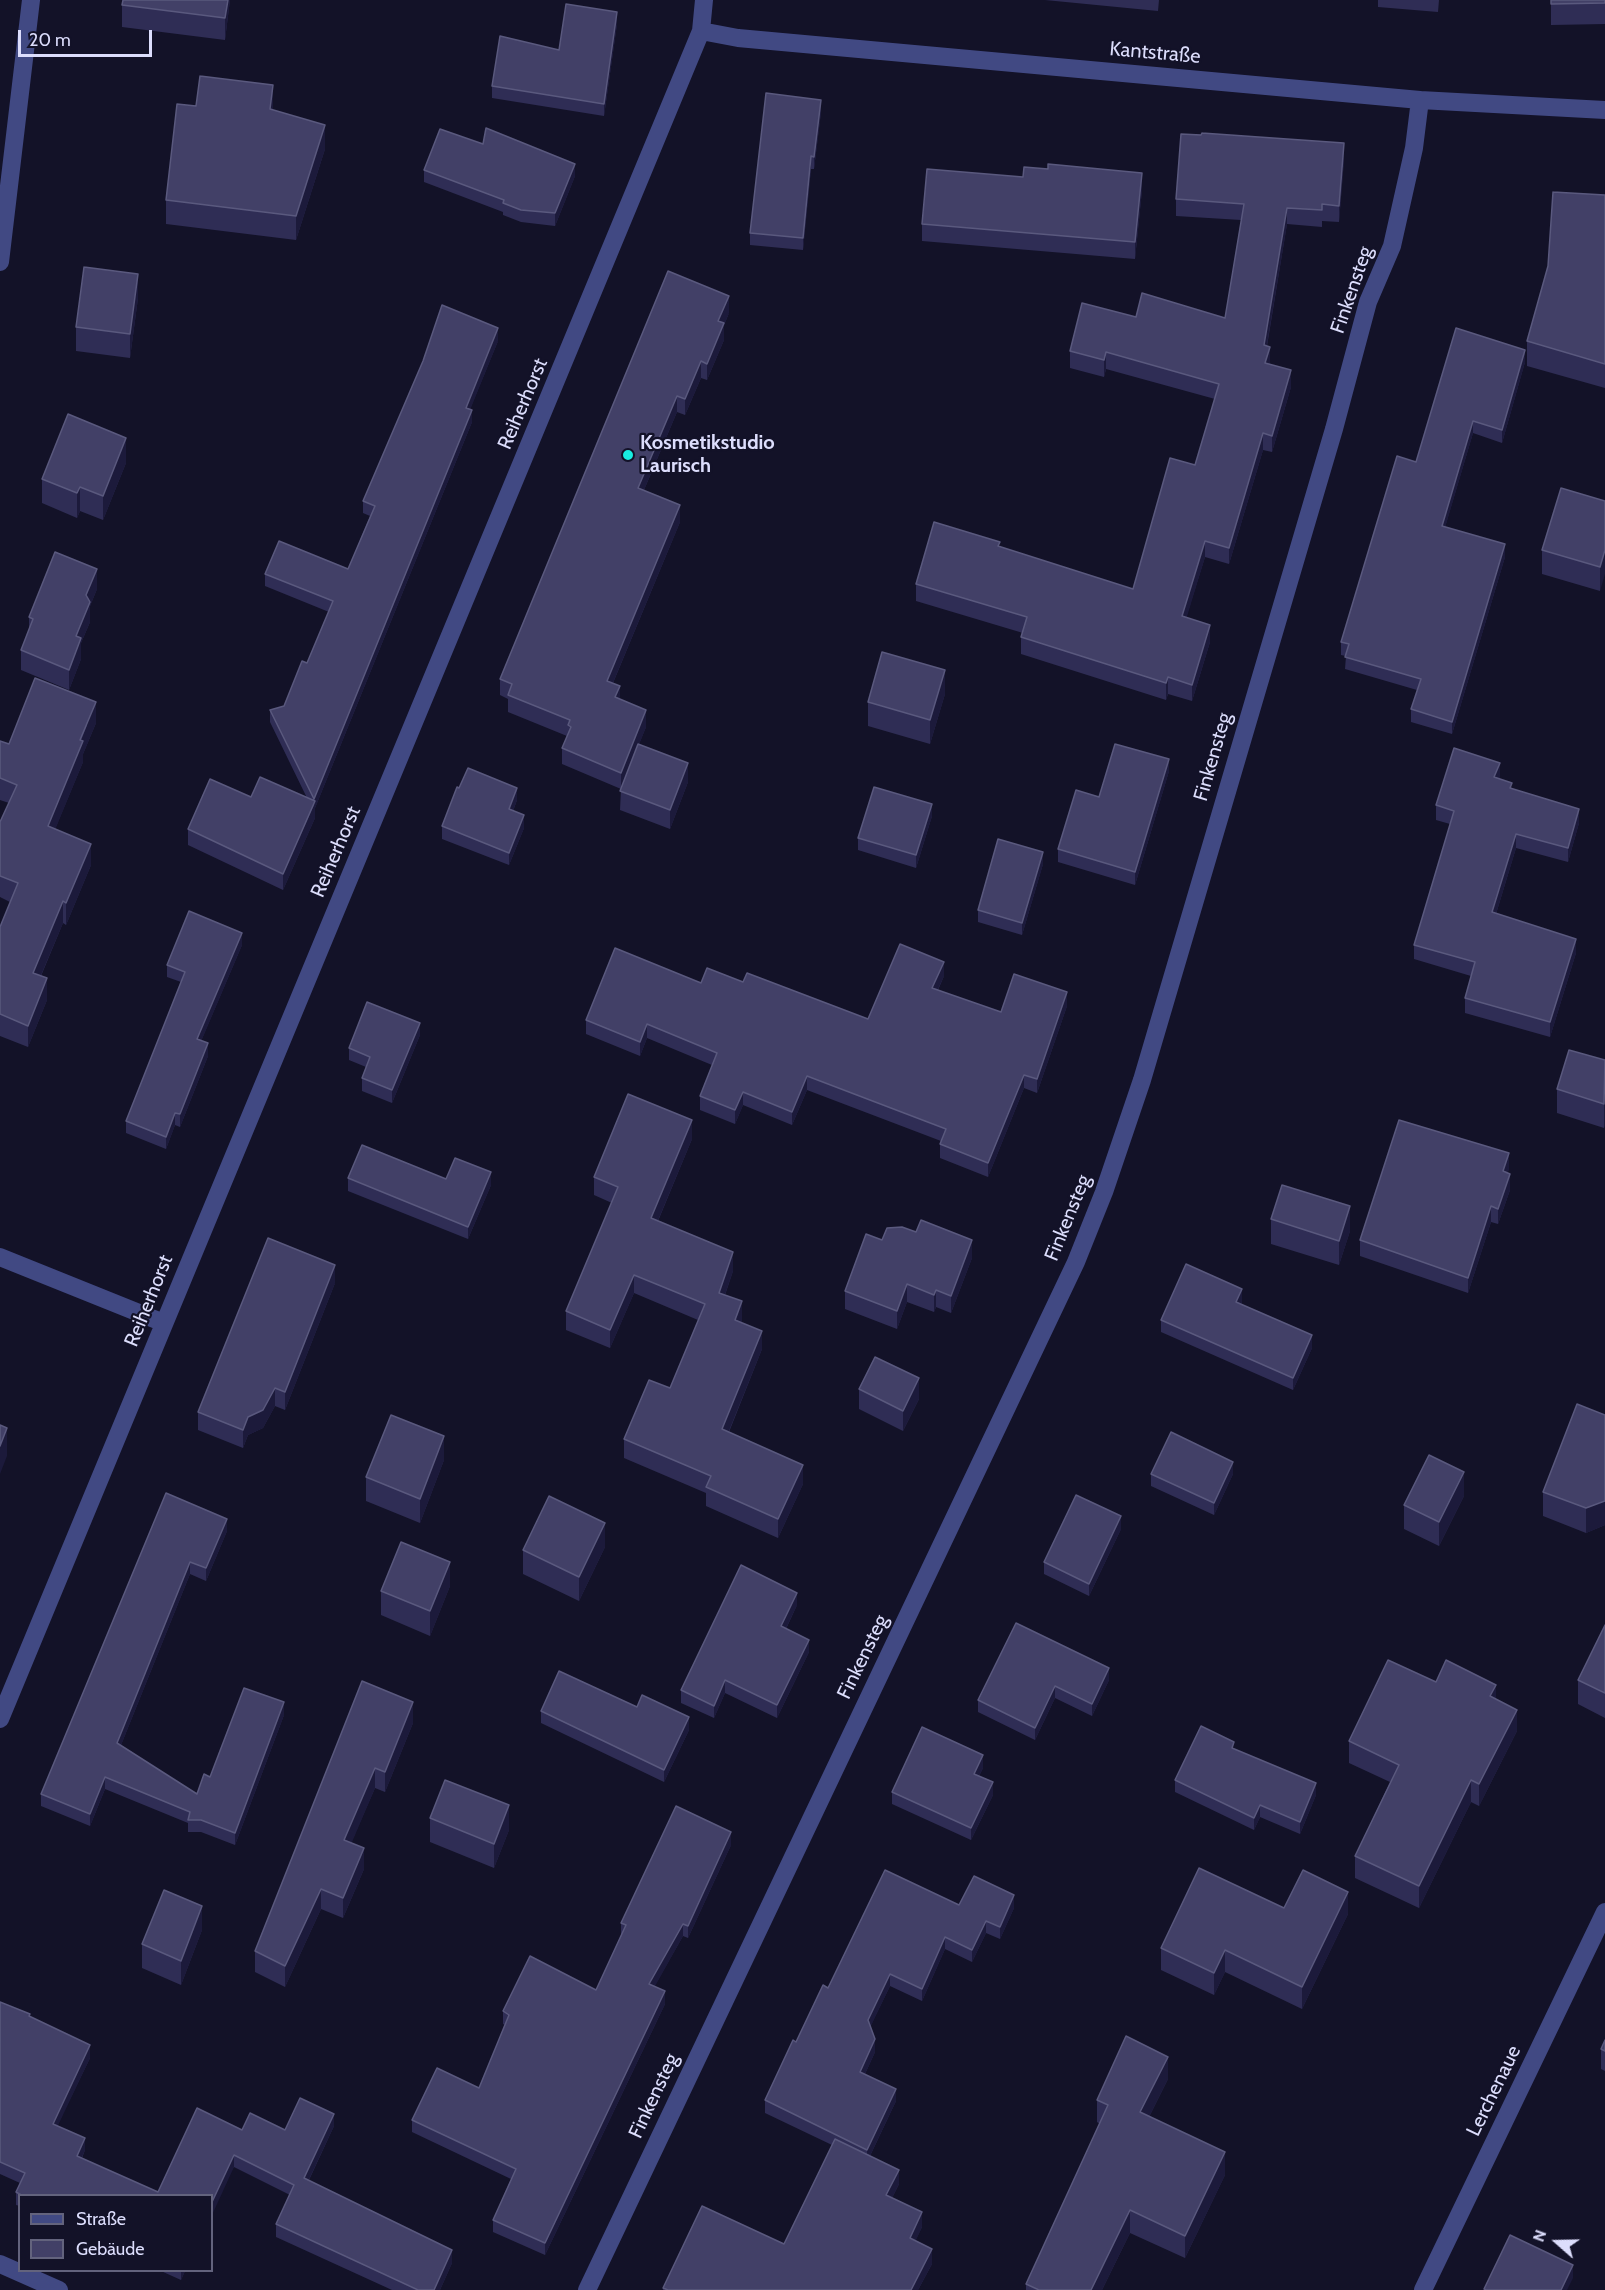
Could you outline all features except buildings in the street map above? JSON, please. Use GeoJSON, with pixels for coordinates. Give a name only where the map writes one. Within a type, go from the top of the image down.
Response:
{"type":"FeatureCollection","features":[{"type":"Feature","properties":{"kind":"street"},"geometry":{"type":"LineString","coordinates":[[0,262],[31,0]]}},
{"type":"Feature","properties":{"kind":"street","name":"Reiherhorst"},"geometry":{"type":"LineString","coordinates":[[0,1719],[701,31],[704,0]]}},
{"type":"Feature","properties":{"kind":"street","name":"Kantstraße"},"geometry":{"type":"LineString","coordinates":[[701,31],[738,38],[1420,100],[1605,110]]}},
{"type":"Feature","properties":{"kind":"street","name":"Finkensteg"},"geometry":{"type":"LineString","coordinates":[[587,2290],[1076,1262],[1104,1192],[1142,1080],[1334,429],[1368,302],[1392,246],[1414,148],[1420,100]]}},
{"type":"Feature","properties":{"kind":"street"},"geometry":{"type":"LineString","coordinates":[[0,1257],[164,1323]]}},
{"type":"Feature","properties":{"kind":"street","name":"Lerchenaue"},"geometry":{"type":"LineString","coordinates":[[1423,2290],[1605,1912]]}},
{"type":"Feature","properties":{"kind":"street"},"geometry":{"type":"LineString","coordinates":[[0,2264],[18,2272]]}},
{"type":"Feature","properties":{"kind":"street"},"geometry":{"type":"LineString","coordinates":[[18,2272],[59,2290]]}},
{"type":"Feature","properties":{"kind":"place","name":"Kosmetikstudio Laurisch"},"geometry":{"type":"Point","coordinates":[628,455]}}]}
